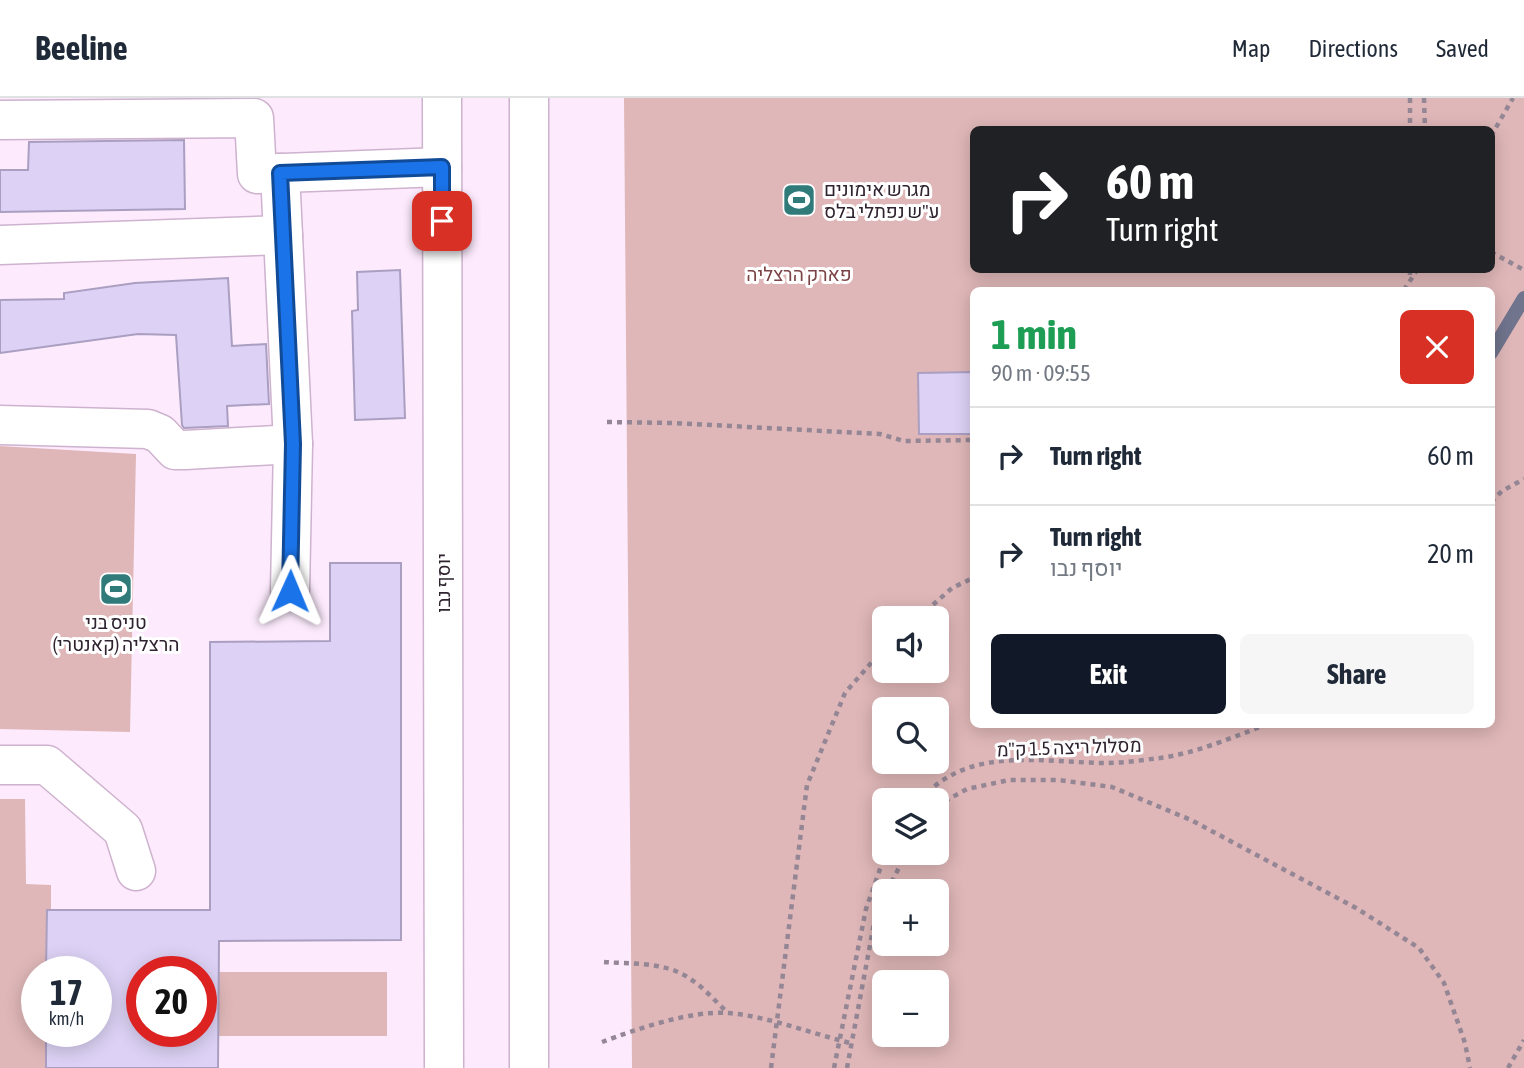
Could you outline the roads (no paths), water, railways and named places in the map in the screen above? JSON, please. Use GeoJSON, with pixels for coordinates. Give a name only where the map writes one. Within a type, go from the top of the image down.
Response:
{"type":"FeatureCollection","features":[{"type":"Feature","properties":{"kind":"street","name":"יוסף נבו"},"geometry":{"type":"LineString","coordinates":[[442,98],[444,1068]]}},
{"type":"Feature","properties":{"kind":"street"},"geometry":{"type":"LineString","coordinates":[[529,98],[529,1068]]}},
{"type":"Feature","properties":{"kind":"street"},"geometry":{"type":"LineString","coordinates":[[0,120],[254,118],[283,235],[293,444],[290,591]]}},
{"type":"Feature","properties":{"kind":"street"},"geometry":{"type":"LineString","coordinates":[[268,173],[442,167]]}},
{"type":"Feature","properties":{"kind":"street"},"geometry":{"type":"LineString","coordinates":[[0,245],[283,235]]}},
{"type":"Feature","properties":{"kind":"street"},"geometry":{"type":"LineString","coordinates":[[0,425],[148,429],[160,434],[175,450],[293,444]]}},
{"type":"Feature","properties":{"kind":"street"},"geometry":{"type":"LineString","coordinates":[[0,765],[47,765],[123,830],[136,870]]}},
{"type":"Feature","properties":{"kind":"waterway"},"geometry":{"type":"LineString","coordinates":[[1495,346],[1524,298]]}},
{"type":"Feature","properties":{"kind":"place","name":"מגרש אימונים ע\"ש נפתלי בלס"},"geometry":{"type":"Point","coordinates":[799,200]}},
{"type":"Feature","properties":{"kind":"place","name":"טניס בני הרצליה (קאנטרי)"},"geometry":{"type":"Point","coordinates":[116,589]}},
{"type":"Feature","properties":{"kind":"park label","name":"פארק הרצליה"},"geometry":{"type":"Point","coordinates":[799,274]}}]}
